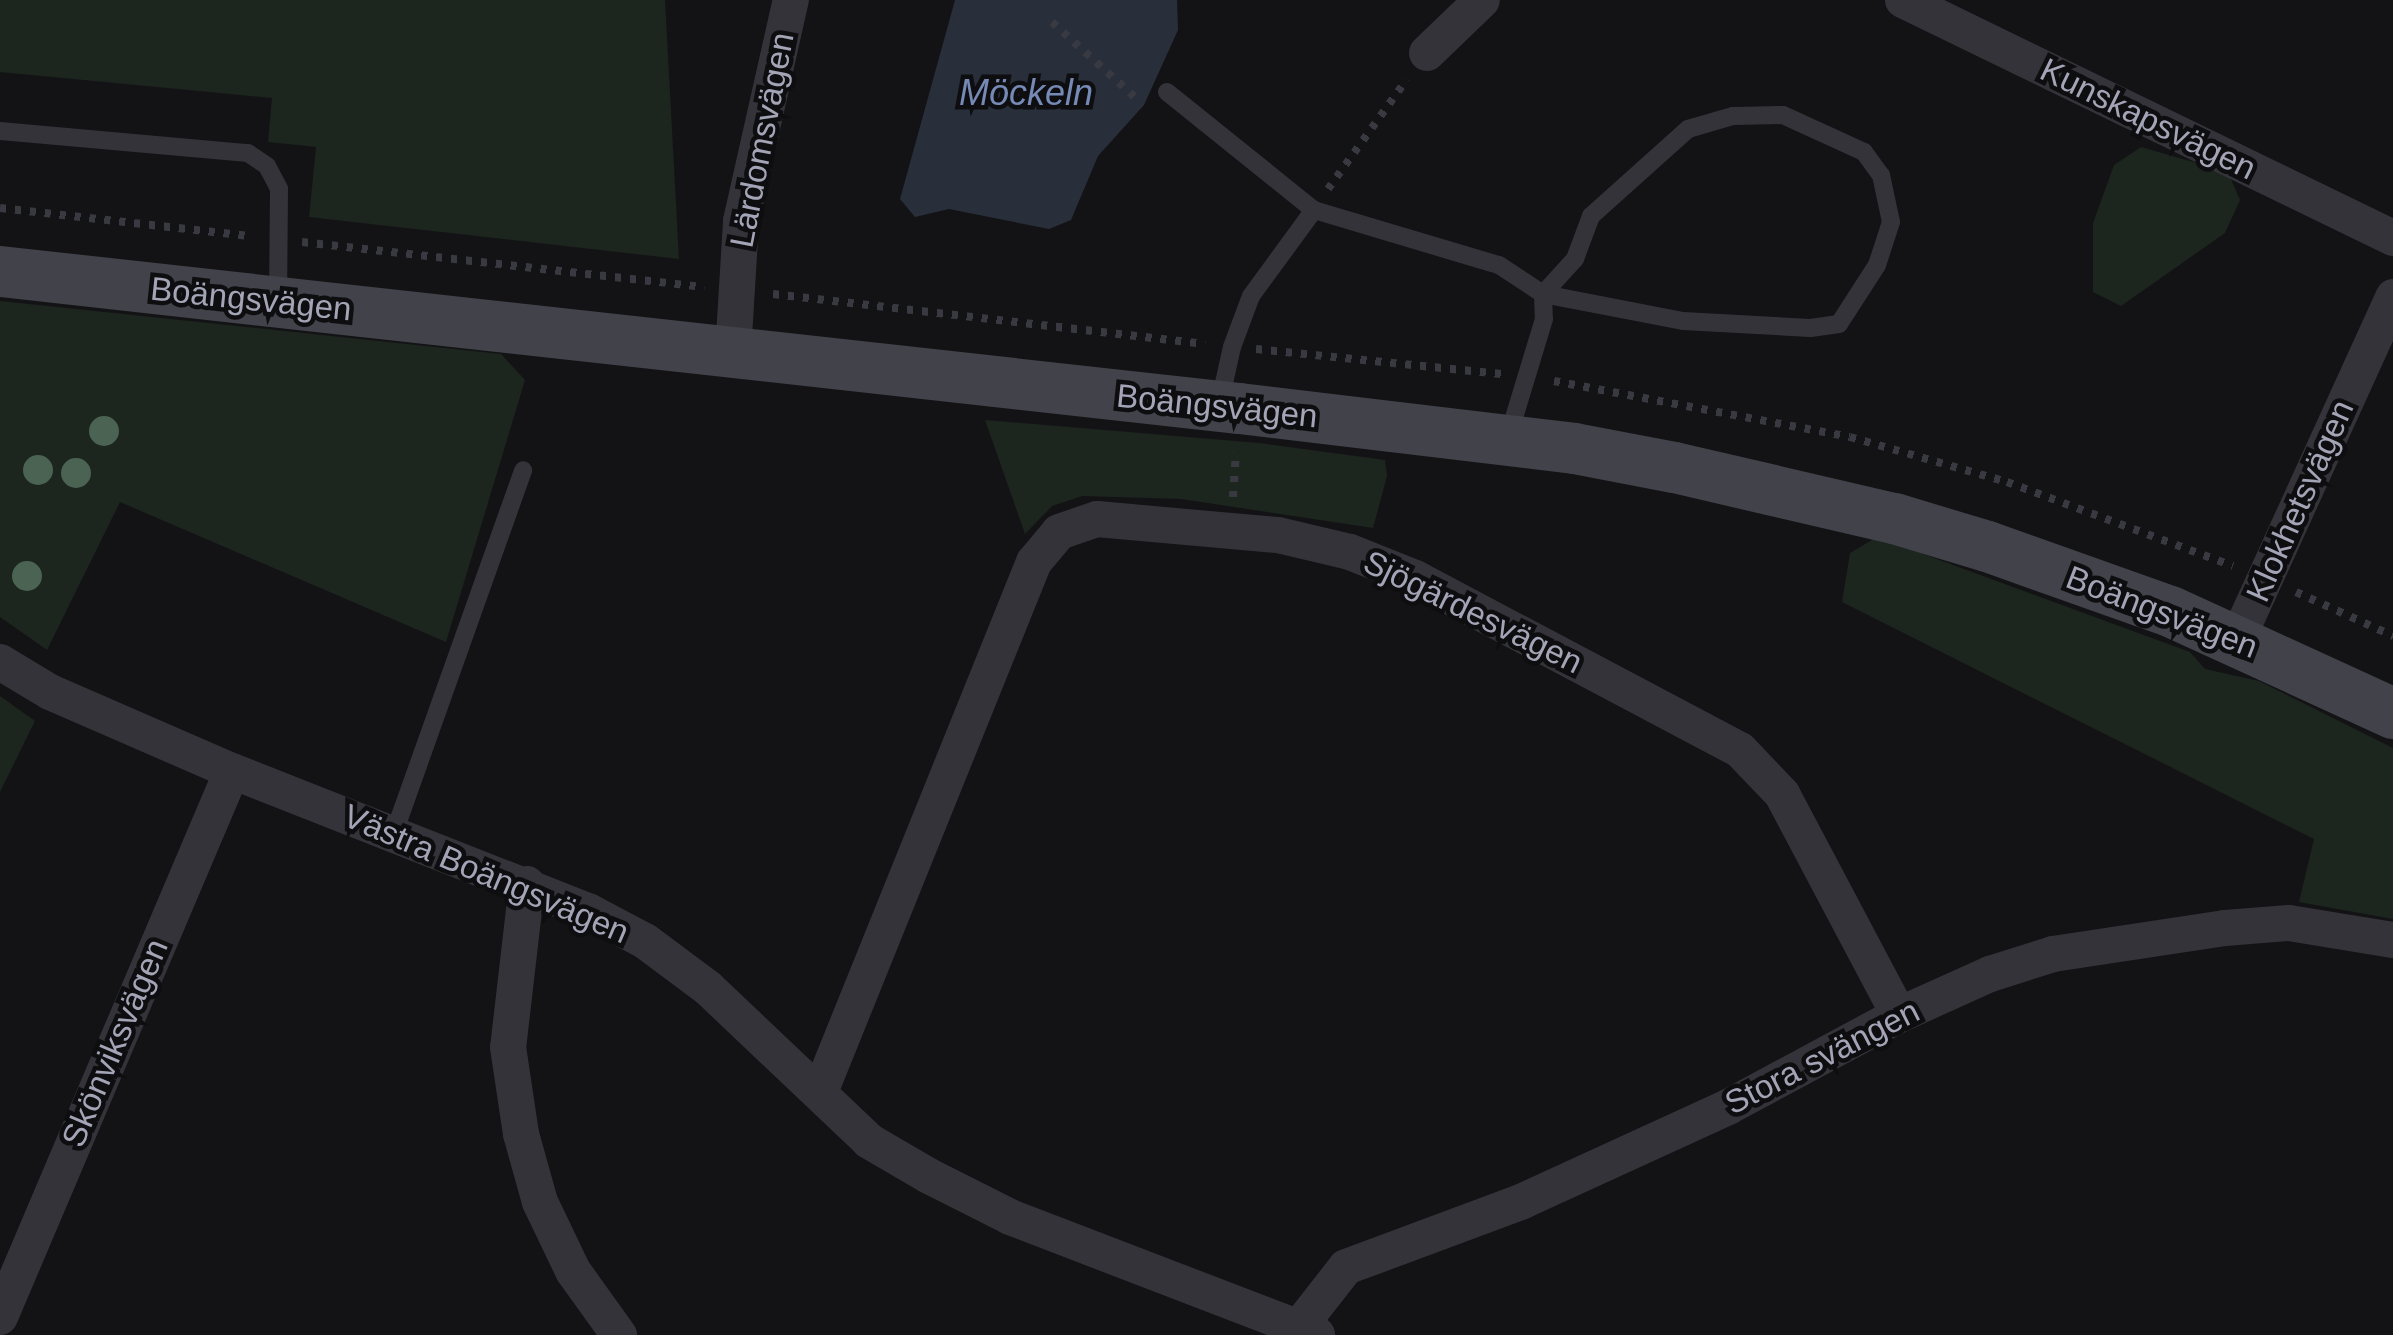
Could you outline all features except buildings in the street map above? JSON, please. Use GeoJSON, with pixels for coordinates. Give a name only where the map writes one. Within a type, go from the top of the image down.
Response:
{"type":"FeatureCollection","features":[{"type":"Feature","properties":{"kind":"street","name":"Lärdomsvägen"},"geometry":{"type":"LineString","coordinates":[[733,353],[741,221],[791,0]]}},
{"type":"Feature","properties":{"kind":"street"},"geometry":{"type":"LineString","coordinates":[[1427,53],[1482,0]]}},
{"type":"Feature","properties":{"kind":"street","name":"Kunskapsvägen"},"geometry":{"type":"LineString","coordinates":[[1903,0],[2393,238]]}},
{"type":"Feature","properties":{"kind":"street","name":"Boängsvägen"},"geometry":{"type":"LineString","coordinates":[[0,271],[1229,407],[1674,466],[1894,518],[2074,577],[2237,640],[2393,713]]}},
{"type":"Feature","properties":{"kind":"street","name":"Klokhetsvägen"},"geometry":{"type":"LineString","coordinates":[[2237,640],[2393,297]]}},
{"type":"Feature","properties":{"kind":"street","name":"Sjögärdesvägen"},"geometry":{"type":"LineString","coordinates":[[820,1092],[1034,562],[1059,532],[1096,519],[1231,529],[1350,552],[1415,578],[1740,750],[1782,794],[1899,1015]]}},
{"type":"Feature","properties":{"kind":"street","name":"Västra Boängsvägen"},"geometry":{"type":"LineString","coordinates":[[0,662],[50,692],[232,771],[527,884],[645,941],[708,988],[869,1141],[1010,1217],[1308,1331]]}},
{"type":"Feature","properties":{"kind":"street","name":"Skönviksvägen"},"geometry":{"type":"LineString","coordinates":[[0,1317],[232,771]]}},
{"type":"Feature","properties":{"kind":"street"},"geometry":{"type":"LineString","coordinates":[[527,884],[508,1046],[521,1134],[540,1202],[573,1271],[619,1335]]}},
{"type":"Feature","properties":{"kind":"street","name":"Stora svängen"},"geometry":{"type":"LineString","coordinates":[[1308,1331],[1346,1267],[1523,1201],[1728,1107],[1899,1015],[1990,974],[2139,938],[2289,923],[2393,940]]}},
{"type":"Feature","properties":{"kind":"lane"},"geometry":{"type":"LineString","coordinates":[[1167,92],[1314,210],[1499,265],[1543,294],[1683,321],[1810,328],[1839,324],[1877,265],[1891,222],[1881,176],[1864,152],[1783,115],[1733,116],[1688,129],[1591,216],[1574,259],[1543,294],[1544,319],[1508,441]]}},
{"type":"Feature","properties":{"kind":"lane"},"geometry":{"type":"LineString","coordinates":[[0,131],[248,153],[267,166],[279,189],[278,302]]}},
{"type":"Feature","properties":{"kind":"lane"},"geometry":{"type":"LineString","coordinates":[[1229,407],[1232,347],[1251,296],[1314,210]]}},
{"type":"Feature","properties":{"kind":"lane"},"geometry":{"type":"LineString","coordinates":[[394,833],[523,470]]}},
{"type":"Feature","properties":{"kind":"path"},"geometry":{"type":"LineString","coordinates":[[1052,22],[1144,105]]}},
{"type":"Feature","properties":{"kind":"path"},"geometry":{"type":"LineString","coordinates":[[1314,210],[1427,53]]}},
{"type":"Feature","properties":{"kind":"path"},"geometry":{"type":"LineString","coordinates":[[1229,407],[1231,529]]}},
{"type":"Feature","properties":{"kind":"shaded area"},"geometry":{"type":"Polygon","coordinates":[[[0,0],[665,0],[679,259],[309,217],[316,147],[268,142],[272,98],[0,72],[0,0]]]}},
{"type":"Feature","properties":{"kind":"shaded area"},"geometry":{"type":"Polygon","coordinates":[[[2141,147],[2228,172],[2240,200],[2225,233],[2121,306],[2093,292],[2093,223],[2114,165],[2141,147]]]}},
{"type":"Feature","properties":{"kind":"shaded area"},"geometry":{"type":"Polygon","coordinates":[[[0,301],[501,354],[525,380],[446,642],[120,502],[47,650],[0,617],[0,301]]]}},
{"type":"Feature","properties":{"kind":"shaded area"},"geometry":{"type":"Polygon","coordinates":[[[985,420],[1259,443],[1385,460],[1387,476],[1373,528],[1181,499],[1082,496],[1052,506],[1025,534],[985,420]]]}},
{"type":"Feature","properties":{"kind":"shaded area"},"geometry":{"type":"Polygon","coordinates":[[[1877,537],[2190,652],[2205,669],[2259,681],[2393,748],[2393,919],[2299,902],[2314,839],[1842,602],[1850,553],[1877,537]]]}},
{"type":"Feature","properties":{"kind":"shaded area"},"geometry":{"type":"Polygon","coordinates":[[[0,696],[35,721],[0,792],[0,696]]]}},
{"type":"Feature","properties":{"kind":"water","name":"Möckeln"},"geometry":{"type":"Polygon","coordinates":[[[955,0],[1177,0],[1178,30],[1144,105],[1098,156],[1071,220],[1049,229],[949,209],[915,217],[900,199],[955,0]]]}}]}
